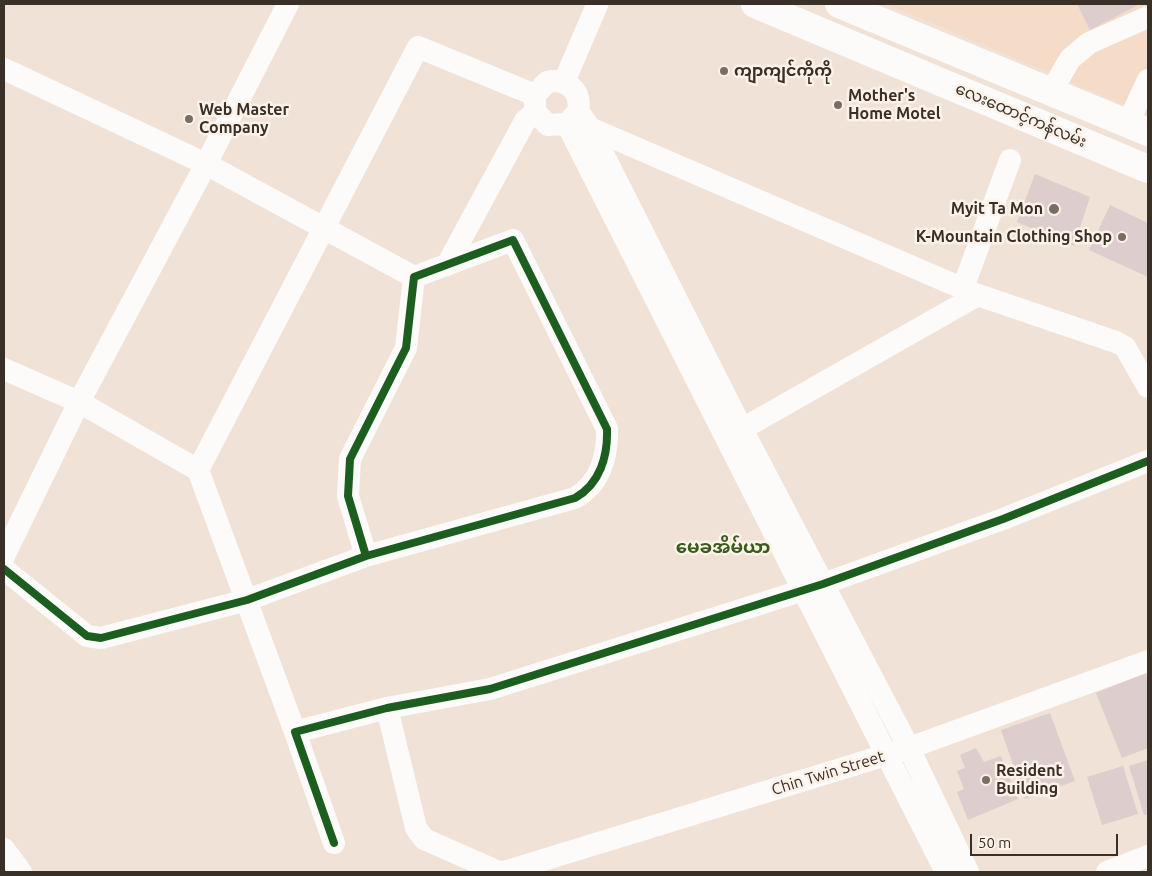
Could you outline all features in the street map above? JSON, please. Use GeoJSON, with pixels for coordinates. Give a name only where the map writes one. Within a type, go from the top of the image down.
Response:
{"type":"FeatureCollection","features":[{"type":"Feature","properties":{"kind":"main road","name":"လေးထောင့်ကန်လမ်း"},"geometry":{"type":"LineString","coordinates":[[755,4],[1148,169]]}},
{"type":"Feature","properties":{"kind":"main road","name":"လေးထောင့်ကန်လမ်း"},"geometry":{"type":"LineString","coordinates":[[839,4],[1138,128]]}},
{"type":"Feature","properties":{"kind":"street"},"geometry":{"type":"LineString","coordinates":[[564,82],[601,4]]}},
{"type":"Feature","properties":{"kind":"street"},"geometry":{"type":"LineString","coordinates":[[4,556],[79,402],[206,164],[283,5]]}},
{"type":"Feature","properties":{"kind":"street"},"geometry":{"type":"LineString","coordinates":[[1051,92],[1070,59],[1089,44],[1148,17]]}},
{"type":"Feature","properties":{"kind":"street"},"geometry":{"type":"LineString","coordinates":[[198,470],[418,46],[535,104]]}},
{"type":"Feature","properties":{"kind":"street"},"geometry":{"type":"LineString","coordinates":[[4,69],[206,164],[414,277],[513,240],[607,429],[603,463],[589,489],[575,498],[366,556],[247,600],[94,639],[86,636],[4,569]]}},
{"type":"Feature","properties":{"kind":"street"},"geometry":{"type":"LineString","coordinates":[[1138,128],[1148,80]]}},
{"type":"Feature","properties":{"kind":"street"},"geometry":{"type":"LineString","coordinates":[[447,265],[547,82],[564,82],[575,90],[578,97],[578,121],[813,587],[909,748],[968,872]]}},
{"type":"Feature","properties":{"kind":"street"},"geometry":{"type":"LineString","coordinates":[[535,104],[538,118],[548,125],[578,121],[971,292],[1120,345],[1132,358],[1148,387]]}},
{"type":"Feature","properties":{"kind":"street"},"geometry":{"type":"LineString","coordinates":[[578,121],[742,428],[887,755],[946,872]]}},
{"type":"Feature","properties":{"kind":"street"},"geometry":{"type":"LineString","coordinates":[[742,428],[971,292],[1010,160]]}},
{"type":"Feature","properties":{"kind":"street"},"geometry":{"type":"LineString","coordinates":[[366,556],[348,496],[350,458],[406,348],[414,277]]}},
{"type":"Feature","properties":{"kind":"street"},"geometry":{"type":"LineString","coordinates":[[4,369],[79,402],[198,470],[247,600],[334,843]]}},
{"type":"Feature","properties":{"kind":"street"},"geometry":{"type":"LineString","coordinates":[[295,732],[387,708],[490,689],[813,587],[1003,519],[1148,461]]}},
{"type":"Feature","properties":{"kind":"street","name":"Chin Twin Street"},"geometry":{"type":"LineString","coordinates":[[504,872],[909,748],[1148,661]]}},
{"type":"Feature","properties":{"kind":"street"},"geometry":{"type":"LineString","coordinates":[[387,708],[416,828],[424,839],[499,872]]}},
{"type":"Feature","properties":{"kind":"street"},"geometry":{"type":"LineString","coordinates":[[4,849],[21,872]]}},
{"type":"Feature","properties":{"kind":"street"},"geometry":{"type":"LineString","coordinates":[[1107,872],[1148,856]]}},
{"type":"Feature","properties":{"kind":"shaded area"},"geometry":{"type":"Polygon","coordinates":[[[887,4],[1148,4],[1148,115],[887,4]]]}},
{"type":"Feature","properties":{"kind":"building"},"geometry":{"type":"Polygon","coordinates":[[[1077,4],[1140,4],[1090,30],[1077,4]]]}},
{"type":"Feature","properties":{"kind":"building","name":"Myit Ta Mon"},"geometry":{"type":"Polygon","coordinates":[[[1035,174],[1090,197],[1074,246],[1017,222],[1035,174]]]}},
{"type":"Feature","properties":{"kind":"building","name":"K-Mountain Clothing Shop"},"geometry":{"type":"Polygon","coordinates":[[[1110,205],[1148,223],[1148,277],[1089,250],[1110,205]]]}},
{"type":"Feature","properties":{"kind":"building"},"geometry":{"type":"Polygon","coordinates":[[[1147,672],[1148,748],[1122,758],[1096,693],[1147,672]]]}},
{"type":"Feature","properties":{"kind":"building"},"geometry":{"type":"Polygon","coordinates":[[[1050,713],[1075,781],[1025,799],[1001,730],[1050,713]]]}},
{"type":"Feature","properties":{"kind":"building","name":"Resident Building"},"geometry":{"type":"Polygon","coordinates":[[[976,748],[984,762],[1001,756],[1018,799],[968,820],[957,792],[964,789],[957,771],[965,768],[960,755],[976,748]]]}},
{"type":"Feature","properties":{"kind":"building"},"geometry":{"type":"Polygon","coordinates":[[[1148,760],[1148,814],[1144,815],[1129,766],[1148,760]]]}},
{"type":"Feature","properties":{"kind":"building"},"geometry":{"type":"Polygon","coordinates":[[[1123,766],[1138,814],[1102,825],[1087,777],[1123,766]]]}},
{"type":"Feature","properties":{"kind":"cycle path"},"geometry":{"type":"LineString","coordinates":[[4,569],[87,636],[101,638],[247,600],[366,556],[575,498],[591,485],[601,468],[606,449],[607,429],[513,240],[414,277],[406,348],[350,459],[348,496],[366,556]]}},
{"type":"Feature","properties":{"kind":"cycle path"},"geometry":{"type":"LineString","coordinates":[[334,843],[295,732],[387,708],[490,689],[823,584],[1003,519],[1148,461]]}},
{"type":"Feature","properties":{"kind":"place","name":"ကျာကျင်ကိုကို"},"geometry":{"type":"Point","coordinates":[724,71]}},
{"type":"Feature","properties":{"kind":"place","name":"Mother's Home Motel"},"geometry":{"type":"Point","coordinates":[838,105]}},
{"type":"Feature","properties":{"kind":"place","name":"Web Master Company"},"geometry":{"type":"Point","coordinates":[189,119]}},
{"type":"Feature","properties":{"kind":"place","name":"Myit Ta Mon"},"geometry":{"type":"Point","coordinates":[1054,209]}},
{"type":"Feature","properties":{"kind":"place","name":"K-Mountain Clothing Shop"},"geometry":{"type":"Point","coordinates":[1122,237]}},
{"type":"Feature","properties":{"kind":"place","name":"Resident Building"},"geometry":{"type":"Point","coordinates":[986,780]}},
{"type":"Feature","properties":{"kind":"district","name":"မေခအိမ်ယာ"},"geometry":{"type":"Point","coordinates":[723,547]}}]}
